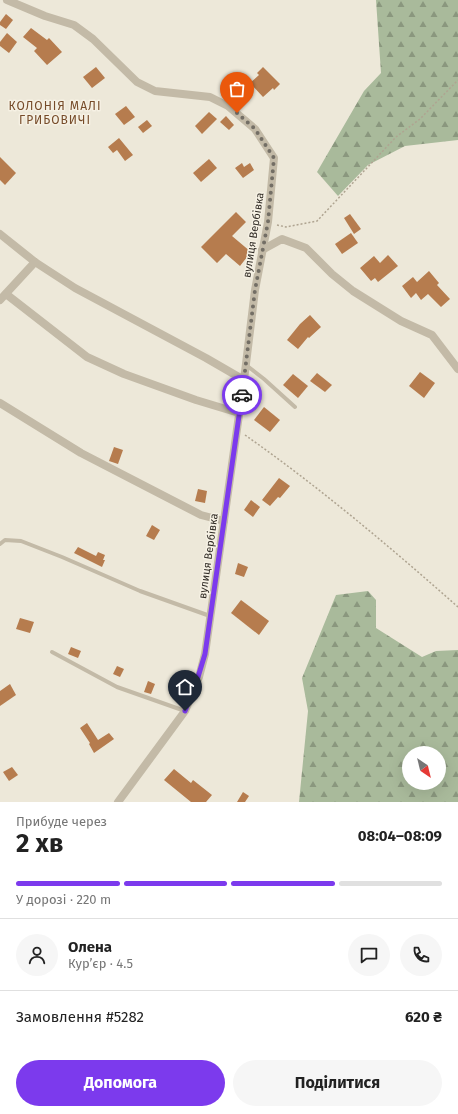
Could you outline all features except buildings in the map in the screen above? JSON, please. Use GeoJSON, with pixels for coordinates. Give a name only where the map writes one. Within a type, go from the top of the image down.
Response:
{"type":"FeatureCollection","features":[{"type":"Feature","properties":{"kind":"street","name":"вулиця Вербівка"},"geometry":{"type":"LineString","coordinates":[[6,0],[45,16],[74,25],[93,39],[137,82],[156,90],[210,97],[228,106],[255,129],[274,158],[268,222],[255,290],[244,380],[205,654],[185,711],[118,802]]}},
{"type":"Feature","properties":{"kind":"street"},"geometry":{"type":"LineString","coordinates":[[0,234],[34,262],[75,288],[244,380]]}},
{"type":"Feature","properties":{"kind":"street"},"geometry":{"type":"LineString","coordinates":[[262,250],[282,239],[306,248],[332,274],[353,291],[401,321],[432,334],[458,368]]}},
{"type":"Feature","properties":{"kind":"street"},"geometry":{"type":"LineString","coordinates":[[34,262],[3,297],[88,357],[124,374],[196,400],[239,413]]}},
{"type":"Feature","properties":{"kind":"street"},"geometry":{"type":"LineString","coordinates":[[0,403],[81,452],[201,515],[224,521]]}},
{"type":"Feature","properties":{"kind":"lane"},"geometry":{"type":"LineString","coordinates":[[246,365],[295,407]]}},
{"type":"Feature","properties":{"kind":"lane"},"geometry":{"type":"LineString","coordinates":[[0,544],[5,540],[21,541],[140,591],[211,616]]}},
{"type":"Feature","properties":{"kind":"lane"},"geometry":{"type":"LineString","coordinates":[[52,652],[117,687],[185,711]]}},
{"type":"Feature","properties":{"kind":"path"},"geometry":{"type":"LineString","coordinates":[[286,228],[317,221],[396,137],[420,120],[458,80]]}},
{"type":"Feature","properties":{"kind":"path"},"geometry":{"type":"LineString","coordinates":[[237,429],[273,455],[369,530],[458,606]]}},
{"type":"Feature","properties":{"kind":"green space"},"geometry":{"type":"Polygon","coordinates":[[[376,0],[458,0],[458,140],[405,146],[368,165],[338,196],[317,172],[364,91],[381,73],[376,0]]]}},
{"type":"Feature","properties":{"kind":"green space"},"geometry":{"type":"Polygon","coordinates":[[[368,591],[376,600],[376,628],[422,657],[436,651],[458,650],[458,802],[299,802],[308,711],[302,678],[336,595],[368,591]]]}},
{"type":"Feature","properties":{"kind":"way so far"},"geometry":{"type":"LineString","coordinates":[[237,113],[255,129],[274,158],[268,222],[255,290],[242,395]]}},
{"type":"Feature","properties":{"kind":"district","name":"КОЛОНІЯ МАЛІ ГРИБОВИЧІ"},"geometry":{"type":"Point","coordinates":[55,113]}},
{"type":"Feature","properties":{"kind":"route"},"geometry":{"type":"LineString","coordinates":[[185,711],[205,654],[242,395]]}}]}
